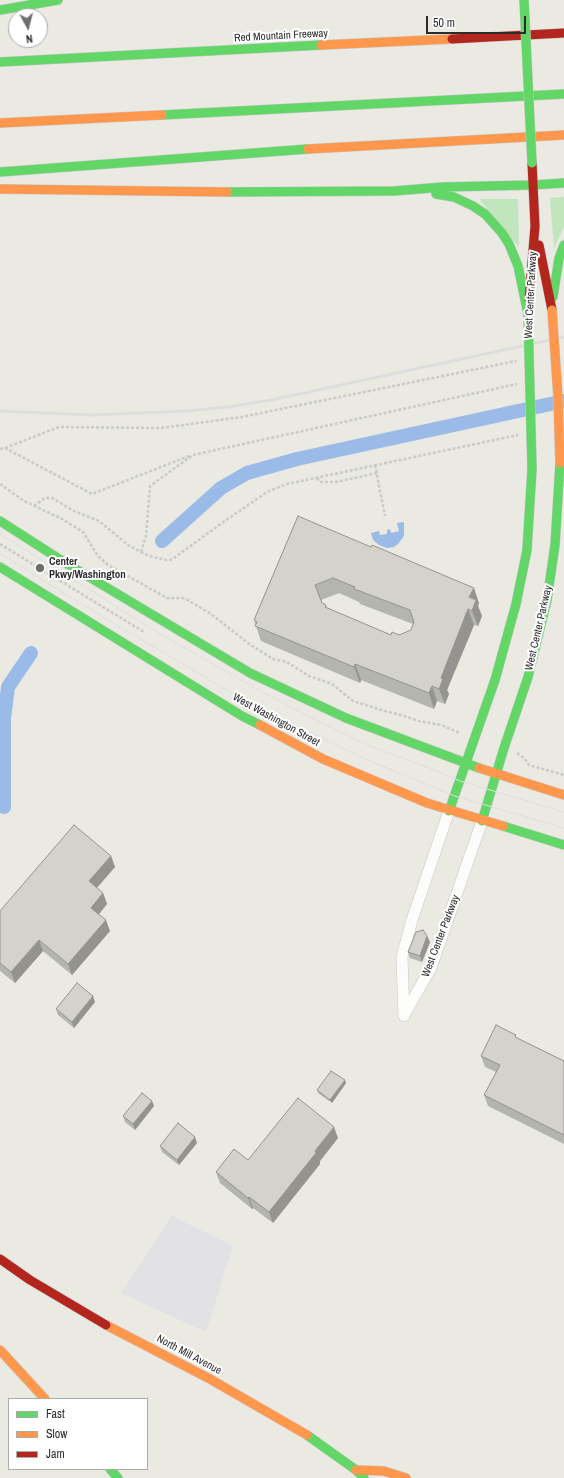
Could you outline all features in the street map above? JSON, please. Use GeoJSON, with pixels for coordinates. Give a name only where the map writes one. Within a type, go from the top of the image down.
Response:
{"type":"FeatureCollection","features":[{"type":"Feature","properties":{"kind":"main road"},"geometry":{"type":"LineString","coordinates":[[0,10],[58,0]]}},
{"type":"Feature","properties":{"kind":"main road","name":"West Center Parkway"},"geometry":{"type":"LineString","coordinates":[[449,811],[495,680],[516,604],[523,573],[530,510],[532,469],[528,314],[535,226],[524,0]]}},
{"type":"Feature","properties":{"kind":"main road","name":"Red Mountain Freeway"},"geometry":{"type":"LineString","coordinates":[[0,62],[564,33]]}},
{"type":"Feature","properties":{"kind":"main road"},"geometry":{"type":"LineString","coordinates":[[0,123],[564,94]]}},
{"type":"Feature","properties":{"kind":"main road"},"geometry":{"type":"LineString","coordinates":[[0,172],[322,148],[564,135]]}},
{"type":"Feature","properties":{"kind":"main road"},"geometry":{"type":"LineString","coordinates":[[394,191],[443,187],[564,183]]}},
{"type":"Feature","properties":{"kind":"main road"},"geometry":{"type":"LineString","coordinates":[[0,189],[222,192],[394,191],[443,194],[462,200],[485,214],[502,233],[514,255],[521,278],[528,314]]}},
{"type":"Feature","properties":{"kind":"main road","name":"West Center Parkway"},"geometry":{"type":"LineString","coordinates":[[482,821],[528,677],[547,600],[557,524],[560,463],[558,397],[552,310],[535,226]]}},
{"type":"Feature","properties":{"kind":"main road"},"geometry":{"type":"LineString","coordinates":[[552,310],[559,258],[564,245]]}},
{"type":"Feature","properties":{"kind":"main road"},"geometry":{"type":"LineString","coordinates":[[0,521],[64,562],[250,673],[346,718],[466,764],[564,795]]}},
{"type":"Feature","properties":{"kind":"main road","name":"West Washington Street"},"geometry":{"type":"LineString","coordinates":[[0,567],[242,716],[288,742],[370,780],[427,803],[449,811],[564,845]]}},
{"type":"Feature","properties":{"kind":"main road","name":"North Mill Avenue"},"geometry":{"type":"LineString","coordinates":[[0,1259],[30,1280],[101,1322],[288,1422],[324,1446],[356,1470],[364,1478]]}},
{"type":"Feature","properties":{"kind":"main road"},"geometry":{"type":"LineString","coordinates":[[0,1350],[44,1398]]}},
{"type":"Feature","properties":{"kind":"main road"},"geometry":{"type":"LineString","coordinates":[[111,1470],[118,1478]]}},
{"type":"Feature","properties":{"kind":"main road"},"geometry":{"type":"LineString","coordinates":[[115,1470],[127,1478]]}},
{"type":"Feature","properties":{"kind":"main road"},"geometry":{"type":"LineString","coordinates":[[356,1470],[384,1471],[406,1478]]}},
{"type":"Feature","properties":{"kind":"street","name":"West Center Parkway"},"geometry":{"type":"LineString","coordinates":[[449,811],[412,920],[402,957],[404,1016],[431,968],[482,821]]}},
{"type":"Feature","properties":{"kind":"path"},"geometry":{"type":"LineString","coordinates":[[0,449],[59,427],[161,428],[242,418],[518,360]]}},
{"type":"Feature","properties":{"kind":"path"},"geometry":{"type":"LineString","coordinates":[[4,448],[92,494],[193,455],[519,384]]}},
{"type":"Feature","properties":{"kind":"path"},"geometry":{"type":"LineString","coordinates":[[34,506],[45,498],[57,500],[74,511],[98,522],[128,545],[141,552],[166,560],[174,558],[267,492],[287,484],[525,433]]}},
{"type":"Feature","properties":{"kind":"path"},"geometry":{"type":"LineString","coordinates":[[141,552],[146,536],[150,486],[193,455]]}},
{"type":"Feature","properties":{"kind":"path"},"geometry":{"type":"LineString","coordinates":[[375,465],[385,516]]}},
{"type":"Feature","properties":{"kind":"path"},"geometry":{"type":"LineString","coordinates":[[317,478],[320,482],[336,482],[377,473]]}},
{"type":"Feature","properties":{"kind":"path"},"geometry":{"type":"LineString","coordinates":[[0,484],[24,501],[62,519],[83,532],[98,556],[108,565],[167,598],[186,599],[210,614],[248,643],[273,659],[287,662],[309,676],[332,684],[353,701],[460,732]]}},
{"type":"Feature","properties":{"kind":"path"},"geometry":{"type":"LineString","coordinates":[[0,544],[144,632]]}},
{"type":"Feature","properties":{"kind":"path"},"geometry":{"type":"LineString","coordinates":[[517,752],[529,765],[564,776]]}},
{"type":"Feature","properties":{"kind":"shaded area"},"geometry":{"type":"Polygon","coordinates":[[[172,1216],[233,1246],[206,1332],[121,1293],[172,1216]]]}},
{"type":"Feature","properties":{"kind":"green space"},"geometry":{"type":"Polygon","coordinates":[[[564,197],[564,227],[554,248],[550,198],[564,197]]]}},
{"type":"Feature","properties":{"kind":"green space"},"geometry":{"type":"Polygon","coordinates":[[[479,199],[518,199],[519,247],[479,199]]]}},
{"type":"Feature","properties":{"kind":"water"},"geometry":{"type":"Polygon","coordinates":[[[404,522],[404,536],[394,547],[387,548],[379,545],[373,540],[371,533],[379,531],[380,535],[387,534],[387,530],[390,529],[391,533],[399,531],[397,523],[404,522]]]}},
{"type":"Feature","properties":{"kind":"building"},"geometry":{"type":"Polygon","coordinates":[[[298,516],[474,588],[469,597],[476,600],[472,611],[468,609],[441,678],[443,679],[439,689],[432,686],[429,693],[355,664],[354,667],[255,626],[257,622],[254,620],[298,516]],[[333,578],[315,585],[322,603],[326,605],[325,607],[391,635],[392,632],[399,635],[411,630],[414,622],[410,610],[354,589],[355,587],[333,578]]]}},
{"type":"Feature","properties":{"kind":"building"},"geometry":{"type":"Polygon","coordinates":[[[74,825],[111,856],[89,881],[103,893],[91,908],[106,920],[68,964],[39,940],[11,972],[0,963],[0,911],[74,825]]]}},
{"type":"Feature","properties":{"kind":"building"},"geometry":{"type":"Polygon","coordinates":[[[423,930],[427,936],[420,956],[408,952],[416,932],[423,930]]]}},
{"type":"Feature","properties":{"kind":"building"},"geometry":{"type":"Polygon","coordinates":[[[77,983],[93,996],[72,1022],[56,1009],[77,983]]]}},
{"type":"Feature","properties":{"kind":"building"},"geometry":{"type":"Polygon","coordinates":[[[496,1025],[516,1035],[515,1037],[564,1061],[564,1135],[484,1095],[500,1065],[481,1056],[496,1025]]]}},
{"type":"Feature","properties":{"kind":"building"},"geometry":{"type":"Polygon","coordinates":[[[331,1071],[345,1080],[330,1100],[317,1090],[331,1071]]]}},
{"type":"Feature","properties":{"kind":"building"},"geometry":{"type":"Polygon","coordinates":[[[142,1093],[152,1101],[133,1124],[123,1116],[142,1093]]]}},
{"type":"Feature","properties":{"kind":"building"},"geometry":{"type":"Polygon","coordinates":[[[298,1098],[334,1127],[315,1151],[316,1153],[269,1212],[249,1197],[248,1198],[216,1172],[234,1149],[248,1160],[298,1098]]]}},
{"type":"Feature","properties":{"kind":"building"},"geometry":{"type":"Polygon","coordinates":[[[178,1123],[195,1137],[177,1160],[160,1146],[178,1123]]]}},
{"type":"Feature","properties":{"kind":"waterway"},"geometry":{"type":"LineString","coordinates":[[162,541],[221,488],[247,473],[297,459],[564,401]]}},
{"type":"Feature","properties":{"kind":"waterway"},"geometry":{"type":"LineString","coordinates":[[4,807],[4,718],[8,687],[31,653]]}},
{"type":"Feature","properties":{"kind":"tram line"},"geometry":{"type":"LineString","coordinates":[[0,534],[162,635],[251,686],[316,720],[370,746],[460,781],[564,812]]}},
{"type":"Feature","properties":{"kind":"tram line"},"geometry":{"type":"LineString","coordinates":[[0,553],[60,591],[245,701],[365,759],[455,796],[564,828]]}},
{"type":"Feature","properties":{"kind":"railway"},"geometry":{"type":"LineString","coordinates":[[0,411],[92,415],[186,411],[228,407],[276,399],[564,337]]}},
{"type":"Feature","properties":{"kind":"traffic: fast"},"geometry":{"type":"LineString","coordinates":[[0,10],[58,0]]}},
{"type":"Feature","properties":{"kind":"traffic: fast"},"geometry":{"type":"LineString","coordinates":[[524,0],[532,163]]}},
{"type":"Feature","properties":{"kind":"traffic: fast"},"geometry":{"type":"LineString","coordinates":[[0,62],[321,45]]}},
{"type":"Feature","properties":{"kind":"traffic: fast"},"geometry":{"type":"LineString","coordinates":[[162,115],[564,94]]}},
{"type":"Feature","properties":{"kind":"traffic: fast"},"geometry":{"type":"LineString","coordinates":[[0,172],[308,149]]}},
{"type":"Feature","properties":{"kind":"traffic: fast"},"geometry":{"type":"LineString","coordinates":[[533,185],[564,183]]}},
{"type":"Feature","properties":{"kind":"traffic: fast"},"geometry":{"type":"LineString","coordinates":[[227,192],[394,191],[443,187],[533,185]]}},
{"type":"Feature","properties":{"kind":"traffic: fast"},"geometry":{"type":"LineString","coordinates":[[436,194],[454,197],[473,206],[485,214],[502,233],[509,244],[518,266],[528,314]]}},
{"type":"Feature","properties":{"kind":"traffic: fast"},"geometry":{"type":"LineString","coordinates":[[553,297],[559,258],[564,245]]}},
{"type":"Feature","properties":{"kind":"traffic: fast"},"geometry":{"type":"LineString","coordinates":[[528,314],[532,469]]}},
{"type":"Feature","properties":{"kind":"traffic: fast"},"geometry":{"type":"LineString","coordinates":[[482,821],[504,748],[528,677],[547,600],[555,545],[560,463]]}},
{"type":"Feature","properties":{"kind":"traffic: fast"},"geometry":{"type":"LineString","coordinates":[[449,811],[495,680],[516,604],[527,550],[532,469]]}},
{"type":"Feature","properties":{"kind":"traffic: fast"},"geometry":{"type":"LineString","coordinates":[[0,521],[64,562],[250,673],[346,718],[479,768]]}},
{"type":"Feature","properties":{"kind":"traffic: fast"},"geometry":{"type":"LineString","coordinates":[[0,567],[242,716],[260,725]]}},
{"type":"Feature","properties":{"kind":"traffic: fast"},"geometry":{"type":"LineString","coordinates":[[503,826],[564,845]]}},
{"type":"Feature","properties":{"kind":"traffic: fast"},"geometry":{"type":"LineString","coordinates":[[307,1435],[356,1470],[364,1478]]}},
{"type":"Feature","properties":{"kind":"traffic: fast"},"geometry":{"type":"LineString","coordinates":[[111,1470],[118,1478]]}},
{"type":"Feature","properties":{"kind":"traffic: slow"},"geometry":{"type":"LineString","coordinates":[[321,45],[452,39]]}},
{"type":"Feature","properties":{"kind":"traffic: slow"},"geometry":{"type":"LineString","coordinates":[[0,123],[162,115]]}},
{"type":"Feature","properties":{"kind":"traffic: slow"},"geometry":{"type":"LineString","coordinates":[[308,149],[564,135]]}},
{"type":"Feature","properties":{"kind":"traffic: slow"},"geometry":{"type":"LineString","coordinates":[[0,189],[227,192]]}},
{"type":"Feature","properties":{"kind":"traffic: slow"},"geometry":{"type":"LineString","coordinates":[[552,310],[558,397],[560,463]]}},
{"type":"Feature","properties":{"kind":"traffic: slow"},"geometry":{"type":"LineString","coordinates":[[260,725],[323,759],[427,803],[503,826]]}},
{"type":"Feature","properties":{"kind":"traffic: slow"},"geometry":{"type":"LineString","coordinates":[[479,768],[564,795]]}},
{"type":"Feature","properties":{"kind":"traffic: slow"},"geometry":{"type":"LineString","coordinates":[[106,1325],[210,1379],[307,1435]]}},
{"type":"Feature","properties":{"kind":"traffic: slow"},"geometry":{"type":"LineString","coordinates":[[0,1350],[44,1398]]}},
{"type":"Feature","properties":{"kind":"traffic: slow"},"geometry":{"type":"LineString","coordinates":[[356,1470],[384,1471],[406,1478]]}},
{"type":"Feature","properties":{"kind":"traffic: jam"},"geometry":{"type":"LineString","coordinates":[[452,39],[564,33]]}},
{"type":"Feature","properties":{"kind":"traffic: jam"},"geometry":{"type":"LineString","coordinates":[[529,299],[535,226],[532,163]]}},
{"type":"Feature","properties":{"kind":"traffic: jam"},"geometry":{"type":"LineString","coordinates":[[539,245],[552,310]]}},
{"type":"Feature","properties":{"kind":"traffic: jam"},"geometry":{"type":"LineString","coordinates":[[0,1259],[30,1280],[106,1325]]}},
{"type":"Feature","properties":{"kind":"place","name":"Center Pkwy/Washington"},"geometry":{"type":"Point","coordinates":[40,568]}}]}
